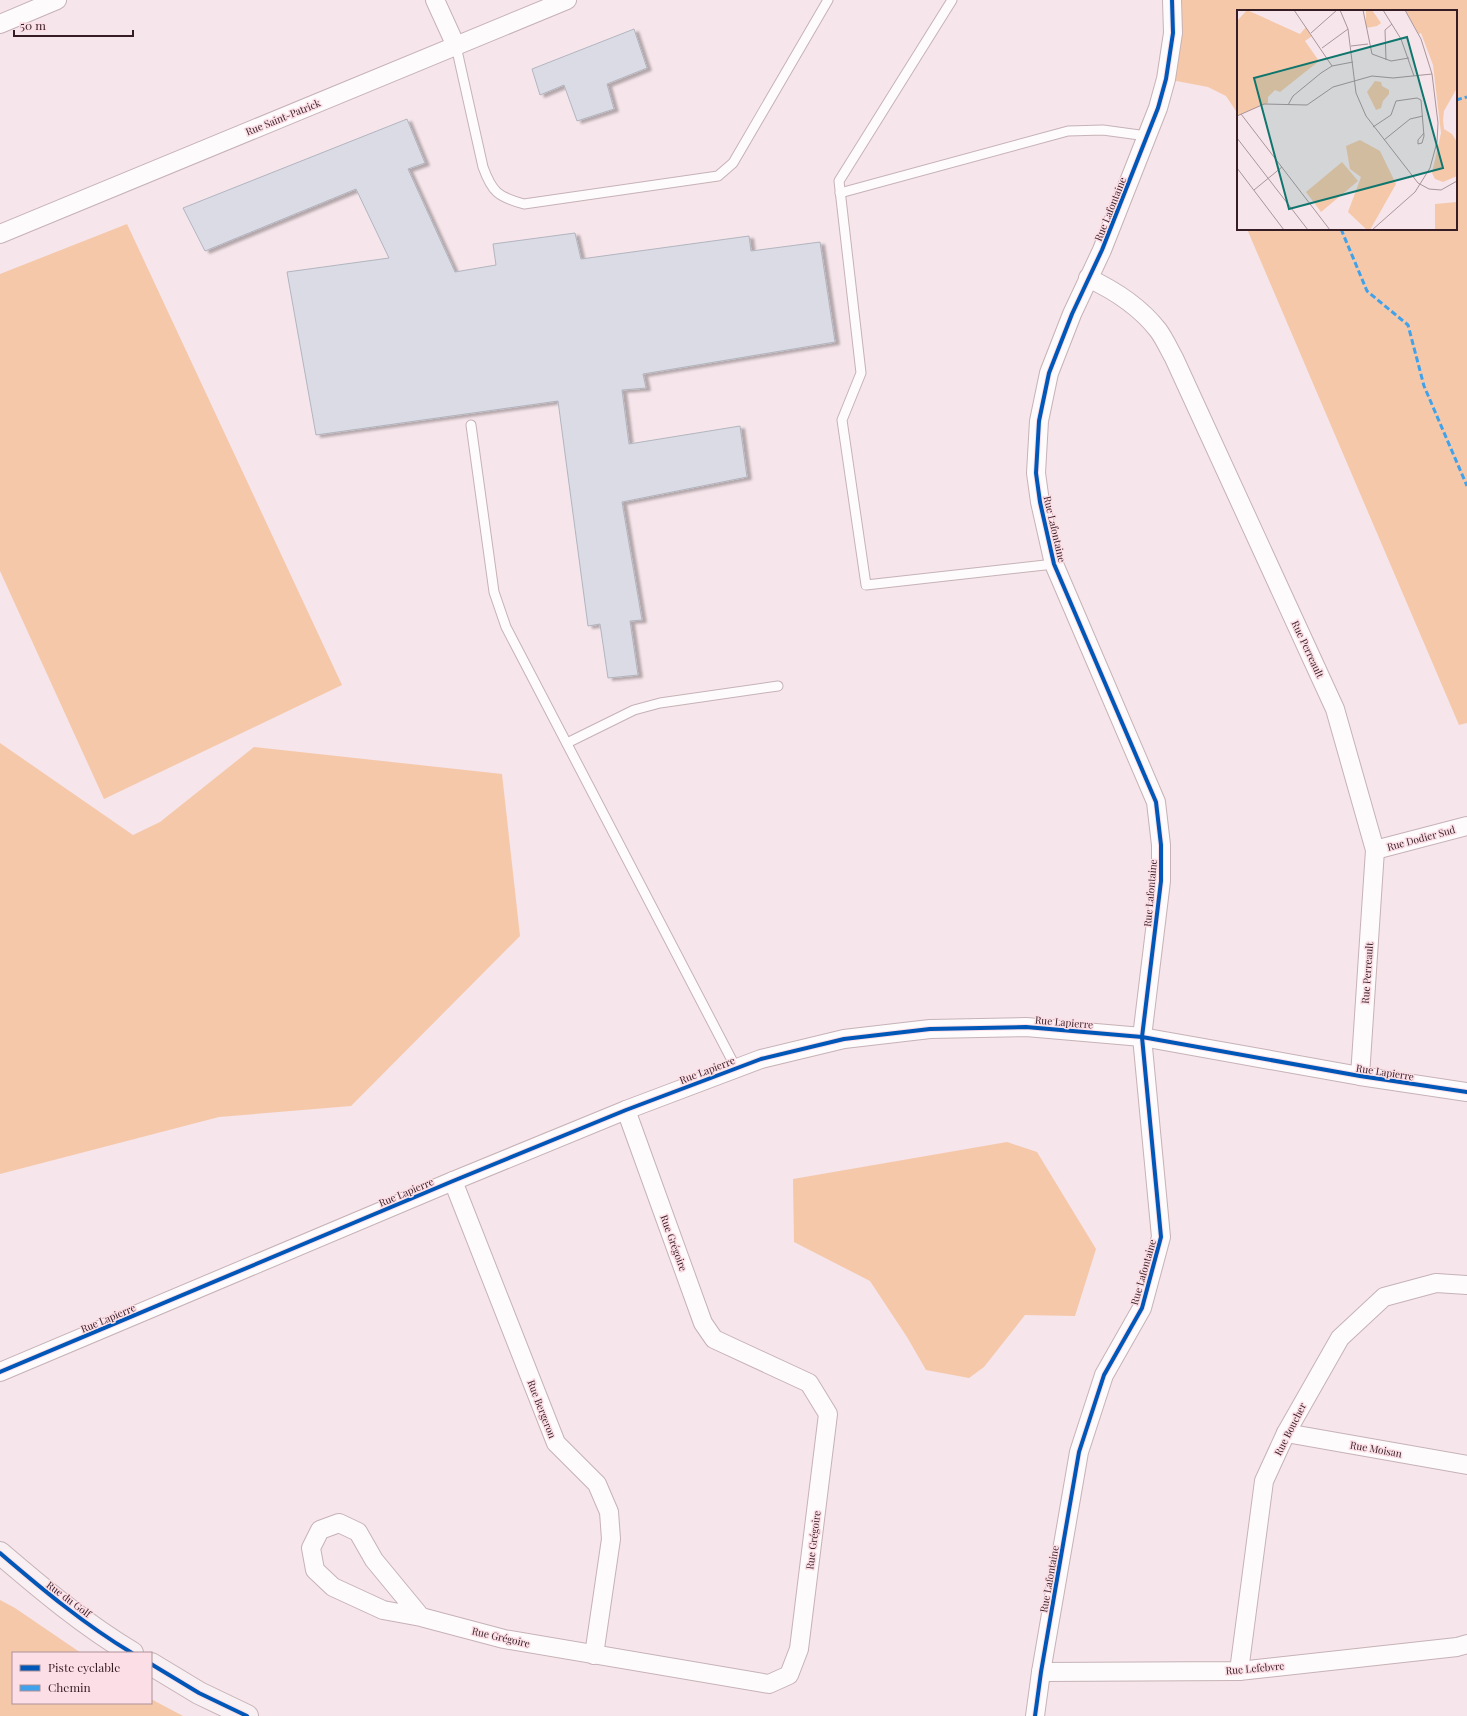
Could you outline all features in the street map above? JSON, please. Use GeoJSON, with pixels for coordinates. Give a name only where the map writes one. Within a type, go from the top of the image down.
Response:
{"type":"FeatureCollection","features":[{"type":"Feature","properties":{"kind":"street"},"geometry":{"type":"LineString","coordinates":[[0,24],[57,0]]}},
{"type":"Feature","properties":{"kind":"street"},"geometry":{"type":"LineString","coordinates":[[435,0],[456,46]]}},
{"type":"Feature","properties":{"kind":"street","name":"Rue Saint-Patrick"},"geometry":{"type":"LineString","coordinates":[[0,234],[567,0]]}},
{"type":"Feature","properties":{"kind":"street","name":"Rue Lafontaine"},"geometry":{"type":"LineString","coordinates":[[1035,1716],[1041,1672],[1079,1452],[1104,1375],[1142,1308],[1161,1237],[1142,1037],[1161,881],[1161,846],[1156,802],[1054,564],[1040,502],[1036,473],[1038,421],[1049,373],[1088,278],[1102,250],[1158,108],[1166,79],[1173,32],[1172,0]]}},
{"type":"Feature","properties":{"kind":"street","name":"Rue Perreault"},"geometry":{"type":"LineString","coordinates":[[1088,278],[1108,288],[1136,307],[1158,330],[1174,358],[1335,709],[1375,850],[1360,1076]]}},
{"type":"Feature","properties":{"kind":"street","name":"Rue Dodier Sud"},"geometry":{"type":"LineString","coordinates":[[1375,850],[1467,826]]}},
{"type":"Feature","properties":{"kind":"street","name":"Rue Lapierre"},"geometry":{"type":"LineString","coordinates":[[0,1372],[452,1181],[626,1110],[761,1059],[844,1039],[930,1029],[1026,1027],[1142,1037],[1360,1076],[1467,1092]]}},
{"type":"Feature","properties":{"kind":"street","name":"Rue Grégoire"},"geometry":{"type":"LineString","coordinates":[[421,1616],[374,1560],[358,1532],[339,1523],[320,1530],[311,1548],[315,1570],[333,1587],[383,1610],[421,1616],[504,1639],[769,1684],[789,1675],[799,1650],[828,1414],[809,1383],[714,1338],[703,1324],[626,1110]]}},
{"type":"Feature","properties":{"kind":"street","name":"Rue Bergeron"},"geometry":{"type":"LineString","coordinates":[[452,1181],[556,1443],[597,1484],[609,1512],[611,1539],[594,1655]]}},
{"type":"Feature","properties":{"kind":"street","name":"Rue Boucher"},"geometry":{"type":"LineString","coordinates":[[1239,1671],[1264,1481],[1286,1433],[1340,1338],[1384,1297],[1436,1283],[1467,1286]]}},
{"type":"Feature","properties":{"kind":"street","name":"Rue Moisan"},"geometry":{"type":"LineString","coordinates":[[1286,1433],[1467,1465]]}},
{"type":"Feature","properties":{"kind":"street","name":"Rue du Golf"},"geometry":{"type":"LineString","coordinates":[[0,1553],[40,1588],[112,1641],[130,1652]]}},
{"type":"Feature","properties":{"kind":"street","name":"Rue Lefebvre"},"geometry":{"type":"LineString","coordinates":[[1041,1672],[1239,1671],[1457,1647],[1467,1644]]}},
{"type":"Feature","properties":{"kind":"street"},"geometry":{"type":"LineString","coordinates":[[152,1665],[199,1693],[247,1716]]}},
{"type":"Feature","properties":{"kind":"lane"},"geometry":{"type":"LineString","coordinates":[[456,46],[483,167],[489,184],[505,199],[524,204],[718,176],[733,163],[828,0]]}},
{"type":"Feature","properties":{"kind":"lane"},"geometry":{"type":"LineString","coordinates":[[952,0],[839,181],[862,373],[842,420],[866,585],[1054,564]]}},
{"type":"Feature","properties":{"kind":"lane"},"geometry":{"type":"LineString","coordinates":[[840,193],[1068,131],[1103,130],[1147,136]]}},
{"type":"Feature","properties":{"kind":"lane"},"geometry":{"type":"LineString","coordinates":[[471,424],[494,592],[506,627],[736,1068]]}},
{"type":"Feature","properties":{"kind":"lane"},"geometry":{"type":"LineString","coordinates":[[567,743],[634,710],[660,703],[778,686]]}},
{"type":"Feature","properties":{"kind":"shaded area"},"geometry":{"type":"Polygon","coordinates":[[[1172,0],[1467,0],[1467,723],[1459,725],[1247,230],[1457,230],[1457,10],[1237,10],[1237,112],[1226,96],[1208,87],[1166,79],[1172,0]]]}},
{"type":"Feature","properties":{"kind":"shaded area"},"geometry":{"type":"Polygon","coordinates":[[[127,224],[342,685],[104,799],[0,571],[0,274],[127,224]]]}},
{"type":"Feature","properties":{"kind":"shaded area"},"geometry":{"type":"Polygon","coordinates":[[[0,743],[133,835],[160,822],[254,747],[502,774],[520,936],[351,1106],[219,1117],[0,1174],[0,743]]]}},
{"type":"Feature","properties":{"kind":"shaded area"},"geometry":{"type":"Polygon","coordinates":[[[1007,1142],[1037,1152],[1096,1249],[1075,1316],[1025,1315],[984,1367],[969,1378],[926,1370],[907,1337],[870,1281],[794,1242],[793,1179],[1007,1142]]]}},
{"type":"Feature","properties":{"kind":"shaded area"},"geometry":{"type":"Polygon","coordinates":[[[0,1600],[15,1608],[80,1652],[12,1652],[12,1704],[152,1704],[152,1700],[183,1716],[0,1716],[0,1600]]]}},
{"type":"Feature","properties":{"kind":"building"},"geometry":{"type":"Polygon","coordinates":[[[634,29],[647,68],[607,84],[614,109],[577,121],[564,85],[540,95],[532,69],[634,29]]]}},
{"type":"Feature","properties":{"kind":"building"},"geometry":{"type":"Polygon","coordinates":[[[407,119],[425,163],[408,169],[455,272],[496,265],[493,244],[575,233],[581,259],[749,236],[751,251],[820,242],[835,342],[643,374],[646,388],[622,390],[629,444],[740,426],[747,477],[622,502],[642,620],[630,621],[638,675],[608,678],[600,624],[588,626],[558,401],[316,435],[287,272],[389,258],[356,189],[205,251],[183,208],[407,119]]]}},
{"type":"Feature","properties":{"kind":"marked path"},"geometry":{"type":"LineString","coordinates":[[1457,100],[1467,97]]}},
{"type":"Feature","properties":{"kind":"marked path"},"geometry":{"type":"LineString","coordinates":[[1341,230],[1367,291],[1408,325],[1424,386],[1467,486]]}},
{"type":"Feature","properties":{"kind":"cycle path"},"geometry":{"type":"LineString","coordinates":[[1035,1716],[1041,1672],[1079,1452],[1104,1375],[1142,1308],[1161,1237],[1142,1037],[1161,881],[1161,845],[1156,802],[1054,564],[1040,502],[1036,473],[1039,421],[1049,373],[1072,314],[1102,250],[1158,108],[1166,79],[1173,33],[1172,0]]}},
{"type":"Feature","properties":{"kind":"cycle path"},"geometry":{"type":"LineString","coordinates":[[0,1372],[453,1181],[626,1110],[761,1059],[844,1039],[930,1029],[1026,1027],[1142,1037],[1360,1076],[1467,1092]]}},
{"type":"Feature","properties":{"kind":"cycle path"},"geometry":{"type":"LineString","coordinates":[[0,1553],[81,1619],[130,1652]]}},
{"type":"Feature","properties":{"kind":"cycle path"},"geometry":{"type":"LineString","coordinates":[[152,1665],[199,1693],[247,1716]]}}]}
